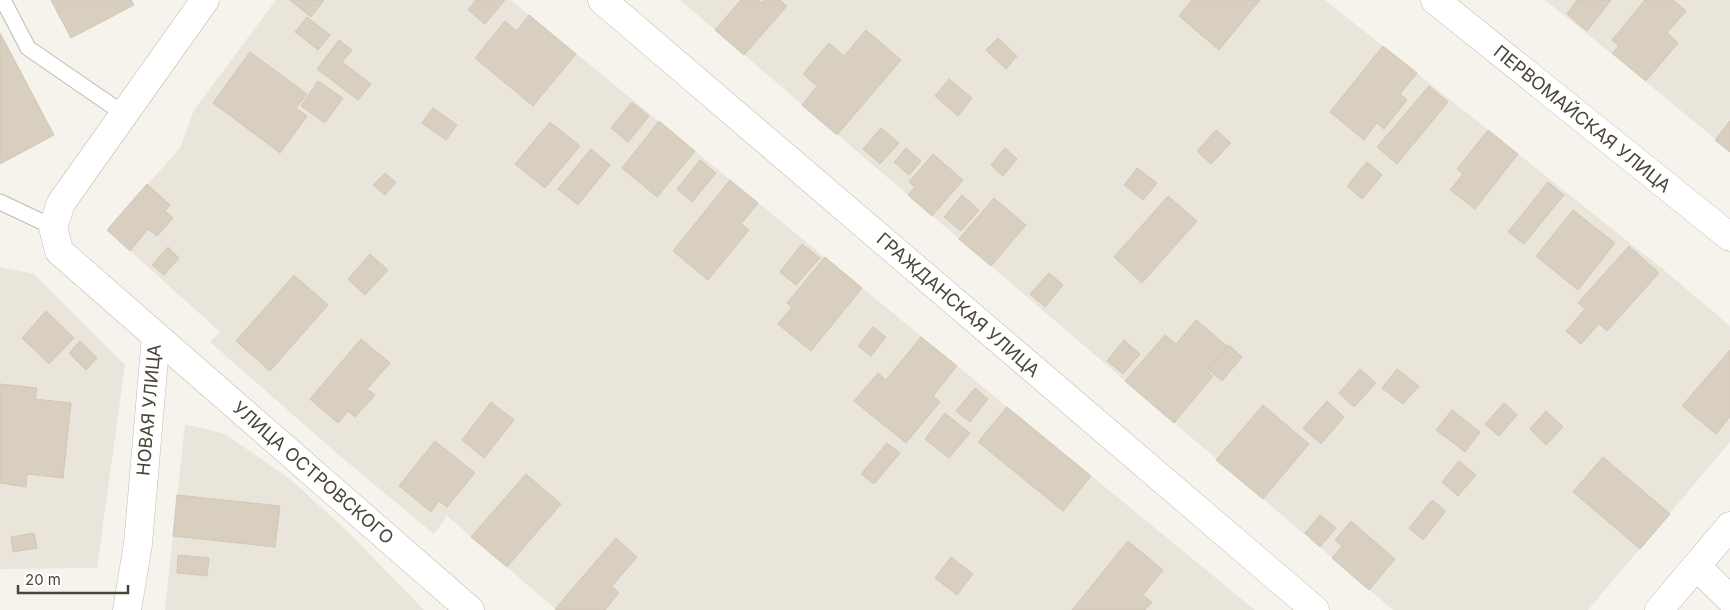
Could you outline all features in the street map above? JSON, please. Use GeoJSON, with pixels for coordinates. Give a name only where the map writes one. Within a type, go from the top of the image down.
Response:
{"type":"FeatureCollection","features":[{"type":"Feature","properties":{"kind":"street"},"geometry":{"type":"LineString","coordinates":[[53,228],[61,203],[205,0]]}},
{"type":"Feature","properties":{"kind":"street","name":"ГРАЖДАНСКАЯ УЛИЦА"},"geometry":{"type":"LineString","coordinates":[[602,0],[1315,610]]}},
{"type":"Feature","properties":{"kind":"street","name":"ПЕРВОМАЙСКАЯ УЛИЦА"},"geometry":{"type":"LineString","coordinates":[[1435,0],[1730,237]]}},
{"type":"Feature","properties":{"kind":"street","name":"НОВАЯ УЛИЦА"},"geometry":{"type":"LineString","coordinates":[[53,228],[59,251],[156,336],[138,544],[127,610]]}},
{"type":"Feature","properties":{"kind":"street","name":"УЛИЦА ОСТРОВСКОГО"},"geometry":{"type":"LineString","coordinates":[[156,336],[470,610]]}},
{"type":"Feature","properties":{"kind":"street"},"geometry":{"type":"LineString","coordinates":[[1659,610],[1730,526]]}},
{"type":"Feature","properties":{"kind":"street"},"geometry":{"type":"LineString","coordinates":[[1696,566],[1730,599]]}},
{"type":"Feature","properties":{"kind":"lane"},"geometry":{"type":"LineString","coordinates":[[3,0],[28,48],[124,114]]}},
{"type":"Feature","properties":{"kind":"lane"},"geometry":{"type":"LineString","coordinates":[[0,202],[53,228]]}},
{"type":"Feature","properties":{"kind":"shaded area"},"geometry":{"type":"Polygon","coordinates":[[[276,0],[511,0],[1255,610],[557,610],[447,516],[434,534],[347,462],[210,342],[220,332],[107,230],[180,148],[194,110],[276,0]]]}},
{"type":"Feature","properties":{"kind":"shaded area"},"geometry":{"type":"Polygon","coordinates":[[[680,0],[1325,0],[1665,271],[1730,326],[1730,442],[1588,610],[1393,610],[680,0]]]}},
{"type":"Feature","properties":{"kind":"shaded area"},"geometry":{"type":"Polygon","coordinates":[[[1545,0],[1730,0],[1730,151],[1590,36],[1545,0]]]}},
{"type":"Feature","properties":{"kind":"shaded area"},"geometry":{"type":"Polygon","coordinates":[[[0,267],[34,274],[125,365],[97,568],[0,569],[0,267]]]}},
{"type":"Feature","properties":{"kind":"shaded area"},"geometry":{"type":"Polygon","coordinates":[[[185,424],[225,434],[290,479],[347,531],[424,610],[165,610],[185,424]]]}},
{"type":"Feature","properties":{"kind":"building"},"geometry":{"type":"Polygon","coordinates":[[[51,0],[131,0],[134,5],[71,38],[51,0]]]}},
{"type":"Feature","properties":{"kind":"building"},"geometry":{"type":"Polygon","coordinates":[[[290,0],[324,0],[311,17],[290,0]]]}},
{"type":"Feature","properties":{"kind":"building"},"geometry":{"type":"Polygon","coordinates":[[[476,0],[505,0],[485,24],[468,10],[476,0]]]}},
{"type":"Feature","properties":{"kind":"building"},"geometry":{"type":"Polygon","coordinates":[[[741,0],[758,0],[762,3],[764,0],[780,0],[787,6],[744,55],[715,30],[741,0]]]}},
{"type":"Feature","properties":{"kind":"building"},"geometry":{"type":"Polygon","coordinates":[[[1192,0],[1260,0],[1219,50],[1179,16],[1192,0]]]}},
{"type":"Feature","properties":{"kind":"building"},"geometry":{"type":"Polygon","coordinates":[[[1577,0],[1611,0],[1587,31],[1567,14],[1577,0]]]}},
{"type":"Feature","properties":{"kind":"building"},"geometry":{"type":"Polygon","coordinates":[[[1645,0],[1673,0],[1686,11],[1667,33],[1678,43],[1646,81],[1612,53],[1619,46],[1612,40],[1645,0]]]}},
{"type":"Feature","properties":{"kind":"building"},"geometry":{"type":"Polygon","coordinates":[[[529,15],[576,54],[533,106],[475,58],[505,21],[517,31],[529,15]]]}},
{"type":"Feature","properties":{"kind":"building"},"geometry":{"type":"Polygon","coordinates":[[[307,17],[330,35],[318,50],[295,32],[307,17]]]}},
{"type":"Feature","properties":{"kind":"building"},"geometry":{"type":"Polygon","coordinates":[[[866,30],[901,60],[837,135],[802,105],[817,86],[803,74],[829,43],[844,56],[866,30]]]}},
{"type":"Feature","properties":{"kind":"building"},"geometry":{"type":"Polygon","coordinates":[[[0,33],[54,135],[0,164],[0,33]]]}},
{"type":"Feature","properties":{"kind":"building"},"geometry":{"type":"Polygon","coordinates":[[[998,38],[1017,56],[1006,69],[986,50],[998,38]]]}},
{"type":"Feature","properties":{"kind":"building"},"geometry":{"type":"Polygon","coordinates":[[[339,40],[352,50],[342,62],[371,84],[358,100],[317,69],[339,40]]]}},
{"type":"Feature","properties":{"kind":"building"},"geometry":{"type":"Polygon","coordinates":[[[1383,46],[1417,73],[1400,94],[1407,100],[1384,129],[1377,123],[1364,140],[1330,112],[1383,46]]]}},
{"type":"Feature","properties":{"kind":"building"},"geometry":{"type":"Polygon","coordinates":[[[250,52],[307,94],[296,108],[307,116],[280,153],[213,103],[250,52]]]}},
{"type":"Feature","properties":{"kind":"building"},"geometry":{"type":"Polygon","coordinates":[[[949,79],[972,98],[958,116],[935,96],[949,79]]]}},
{"type":"Feature","properties":{"kind":"building"},"geometry":{"type":"Polygon","coordinates":[[[318,81],[343,98],[325,123],[301,106],[318,81]]]}},
{"type":"Feature","properties":{"kind":"building"},"geometry":{"type":"Polygon","coordinates":[[[1429,86],[1448,102],[1397,164],[1377,147],[1429,86]]]}},
{"type":"Feature","properties":{"kind":"building"},"geometry":{"type":"Polygon","coordinates":[[[632,102],[649,116],[628,142],[611,128],[632,102]]]}},
{"type":"Feature","properties":{"kind":"building"},"geometry":{"type":"Polygon","coordinates":[[[433,108],[457,125],[446,140],[422,123],[433,108]]]}},
{"type":"Feature","properties":{"kind":"building"},"geometry":{"type":"Polygon","coordinates":[[[659,121],[695,151],[657,197],[622,168],[659,121]]]}},
{"type":"Feature","properties":{"kind":"building"},"geometry":{"type":"Polygon","coordinates":[[[1730,121],[1730,152],[1715,140],[1730,121]]]}},
{"type":"Feature","properties":{"kind":"building"},"geometry":{"type":"Polygon","coordinates":[[[550,122],[580,146],[545,188],[515,164],[550,122]]]}},
{"type":"Feature","properties":{"kind":"building"},"geometry":{"type":"Polygon","coordinates":[[[881,128],[899,143],[880,164],[863,149],[881,128]]]}},
{"type":"Feature","properties":{"kind":"building"},"geometry":{"type":"Polygon","coordinates":[[[1216,130],[1231,143],[1211,164],[1197,151],[1216,130]]]}},
{"type":"Feature","properties":{"kind":"building"},"geometry":{"type":"Polygon","coordinates":[[[1488,130],[1518,154],[1475,209],[1450,190],[1463,174],[1457,169],[1488,130]]]}},
{"type":"Feature","properties":{"kind":"building"},"geometry":{"type":"Polygon","coordinates":[[[906,148],[921,161],[909,175],[894,162],[906,148]]]}},
{"type":"Feature","properties":{"kind":"building"},"geometry":{"type":"Polygon","coordinates":[[[1005,148],[1017,159],[1003,176],[991,165],[1005,148]]]}},
{"type":"Feature","properties":{"kind":"building"},"geometry":{"type":"Polygon","coordinates":[[[591,149],[610,165],[578,205],[558,189],[591,149]]]}},
{"type":"Feature","properties":{"kind":"building"},"geometry":{"type":"Polygon","coordinates":[[[933,154],[963,180],[932,216],[908,195],[915,187],[909,182],[933,154]]]}},
{"type":"Feature","properties":{"kind":"building"},"geometry":{"type":"Polygon","coordinates":[[[700,160],[716,173],[692,202],[677,189],[700,160]]]}},
{"type":"Feature","properties":{"kind":"building"},"geometry":{"type":"Polygon","coordinates":[[[1367,162],[1382,175],[1362,199],[1347,186],[1367,162]]]}},
{"type":"Feature","properties":{"kind":"building"},"geometry":{"type":"Polygon","coordinates":[[[1137,168],[1157,183],[1143,200],[1124,185],[1137,168]]]}},
{"type":"Feature","properties":{"kind":"building"},"geometry":{"type":"Polygon","coordinates":[[[385,173],[396,182],[385,195],[373,185],[385,173]]]}},
{"type":"Feature","properties":{"kind":"building"},"geometry":{"type":"Polygon","coordinates":[[[730,180],[758,203],[741,224],[749,230],[708,280],[673,251],[730,180]]]}},
{"type":"Feature","properties":{"kind":"building"},"geometry":{"type":"Polygon","coordinates":[[[1548,182],[1564,195],[1524,244],[1508,232],[1548,182]]]}},
{"type":"Feature","properties":{"kind":"building"},"geometry":{"type":"Polygon","coordinates":[[[147,184],[170,205],[165,211],[173,218],[157,236],[148,229],[130,251],[107,230],[147,184]]]}},
{"type":"Feature","properties":{"kind":"building"},"geometry":{"type":"Polygon","coordinates":[[[962,195],[979,210],[961,231],[944,217],[962,195]]]}},
{"type":"Feature","properties":{"kind":"building"},"geometry":{"type":"Polygon","coordinates":[[[1168,196],[1197,221],[1142,283],[1114,257],[1168,196]]]}},
{"type":"Feature","properties":{"kind":"building"},"geometry":{"type":"Polygon","coordinates":[[[994,198],[1026,225],[991,266],[959,239],[994,198]]]}},
{"type":"Feature","properties":{"kind":"building"},"geometry":{"type":"Polygon","coordinates":[[[1573,210],[1615,243],[1578,290],[1536,256],[1573,210]]]}},
{"type":"Feature","properties":{"kind":"building"},"geometry":{"type":"Polygon","coordinates":[[[802,244],[820,258],[796,285],[780,272],[802,244]]]}},
{"type":"Feature","properties":{"kind":"building"},"geometry":{"type":"Polygon","coordinates":[[[1629,246],[1659,273],[1607,331],[1599,324],[1581,344],[1566,331],[1585,309],[1578,303],[1629,246]]]}},
{"type":"Feature","properties":{"kind":"building"},"geometry":{"type":"Polygon","coordinates":[[[168,247],[179,258],[164,275],[152,265],[168,247]]]}},
{"type":"Feature","properties":{"kind":"building"},"geometry":{"type":"Polygon","coordinates":[[[370,254],[388,270],[365,295],[348,279],[370,254]]]}},
{"type":"Feature","properties":{"kind":"building"},"geometry":{"type":"Polygon","coordinates":[[[825,257],[862,288],[811,351],[778,324],[792,307],[787,303],[825,257]]]}},
{"type":"Feature","properties":{"kind":"building"},"geometry":{"type":"Polygon","coordinates":[[[1049,273],[1063,285],[1045,307],[1030,294],[1049,273]]]}},
{"type":"Feature","properties":{"kind":"building"},"geometry":{"type":"Polygon","coordinates":[[[294,275],[328,305],[270,371],[236,341],[294,275]]]}},
{"type":"Feature","properties":{"kind":"building"},"geometry":{"type":"Polygon","coordinates":[[[46,311],[74,338],[49,364],[22,338],[46,311]]]}},
{"type":"Feature","properties":{"kind":"building"},"geometry":{"type":"Polygon","coordinates":[[[1196,320],[1227,346],[1206,370],[1213,376],[1174,423],[1125,381],[1165,335],[1176,344],[1196,320]]]}},
{"type":"Feature","properties":{"kind":"building"},"geometry":{"type":"Polygon","coordinates":[[[873,327],[886,337],[871,356],[858,346],[873,327]]]}},
{"type":"Feature","properties":{"kind":"building"},"geometry":{"type":"Polygon","coordinates":[[[921,337],[957,366],[933,396],[940,402],[906,443],[854,401],[878,373],[886,380],[921,337]]]}},
{"type":"Feature","properties":{"kind":"building"},"geometry":{"type":"Polygon","coordinates":[[[361,339],[390,363],[367,389],[375,395],[355,417],[348,411],[338,423],[310,399],[361,339]]]}},
{"type":"Feature","properties":{"kind":"building"},"geometry":{"type":"Polygon","coordinates":[[[1124,340],[1140,354],[1123,374],[1107,361],[1124,340]]]}},
{"type":"Feature","properties":{"kind":"building"},"geometry":{"type":"Polygon","coordinates":[[[80,341],[97,358],[86,370],[69,353],[80,341]]]}},
{"type":"Feature","properties":{"kind":"building"},"geometry":{"type":"Polygon","coordinates":[[[1229,345],[1242,357],[1222,381],[1208,369],[1229,345]]]}},
{"type":"Feature","properties":{"kind":"building"},"geometry":{"type":"Polygon","coordinates":[[[1730,350],[1730,417],[1716,434],[1682,406],[1730,350]]]}},
{"type":"Feature","properties":{"kind":"building"},"geometry":{"type":"Polygon","coordinates":[[[1360,369],[1376,383],[1354,407],[1339,393],[1360,369]]]}},
{"type":"Feature","properties":{"kind":"building"},"geometry":{"type":"Polygon","coordinates":[[[1397,369],[1419,386],[1403,404],[1382,388],[1397,369]]]}},
{"type":"Feature","properties":{"kind":"building"},"geometry":{"type":"Polygon","coordinates":[[[0,384],[37,388],[35,399],[71,403],[63,478],[27,474],[26,487],[0,483],[0,384]]]}},
{"type":"Feature","properties":{"kind":"building"},"geometry":{"type":"Polygon","coordinates":[[[975,388],[988,399],[970,422],[956,411],[975,388]]]}},
{"type":"Feature","properties":{"kind":"building"},"geometry":{"type":"Polygon","coordinates":[[[1327,401],[1344,417],[1321,444],[1303,428],[1327,401]]]}},
{"type":"Feature","properties":{"kind":"building"},"geometry":{"type":"Polygon","coordinates":[[[491,402],[514,420],[484,458],[462,440],[491,402]]]}},
{"type":"Feature","properties":{"kind":"building"},"geometry":{"type":"Polygon","coordinates":[[[1504,403],[1517,415],[1499,436],[1485,424],[1504,403]]]}},
{"type":"Feature","properties":{"kind":"building"},"geometry":{"type":"Polygon","coordinates":[[[1263,405],[1309,444],[1263,499],[1216,460],[1263,405]]]}},
{"type":"Feature","properties":{"kind":"building"},"geometry":{"type":"Polygon","coordinates":[[[1007,407],[1091,476],[1063,511],[978,442],[1007,407]]]}},
{"type":"Feature","properties":{"kind":"building"},"geometry":{"type":"Polygon","coordinates":[[[1452,410],[1480,432],[1465,452],[1436,430],[1452,410]]]}},
{"type":"Feature","properties":{"kind":"building"},"geometry":{"type":"Polygon","coordinates":[[[1546,411],[1563,427],[1546,445],[1530,429],[1546,411]]]}},
{"type":"Feature","properties":{"kind":"building"},"geometry":{"type":"Polygon","coordinates":[[[945,413],[970,433],[949,458],[925,439],[945,413]]]}},
{"type":"Feature","properties":{"kind":"building"},"geometry":{"type":"Polygon","coordinates":[[[435,441],[475,473],[447,507],[439,501],[431,512],[399,486],[435,441]]]}},
{"type":"Feature","properties":{"kind":"building"},"geometry":{"type":"Polygon","coordinates":[[[887,443],[900,453],[874,484],[861,474],[887,443]]]}},
{"type":"Feature","properties":{"kind":"building"},"geometry":{"type":"Polygon","coordinates":[[[1603,457],[1670,514],[1640,549],[1573,492],[1603,457]]]}},
{"type":"Feature","properties":{"kind":"building"},"geometry":{"type":"Polygon","coordinates":[[[1459,461],[1476,475],[1458,496],[1442,482],[1459,461]]]}},
{"type":"Feature","properties":{"kind":"building"},"geometry":{"type":"Polygon","coordinates":[[[526,474],[561,504],[507,567],[471,537],[526,474]]]}},
{"type":"Feature","properties":{"kind":"building"},"geometry":{"type":"Polygon","coordinates":[[[177,495],[280,506],[275,547],[173,536],[177,495]]]}},
{"type":"Feature","properties":{"kind":"building"},"geometry":{"type":"Polygon","coordinates":[[[1432,500],[1446,511],[1423,540],[1409,528],[1432,500]]]}},
{"type":"Feature","properties":{"kind":"building"},"geometry":{"type":"Polygon","coordinates":[[[1320,515],[1336,528],[1320,547],[1305,533],[1320,515]]]}},
{"type":"Feature","properties":{"kind":"building"},"geometry":{"type":"Polygon","coordinates":[[[1351,521],[1395,559],[1369,590],[1332,558],[1342,546],[1335,540],[1351,521]]]}},
{"type":"Feature","properties":{"kind":"building"},"geometry":{"type":"Polygon","coordinates":[[[34,533],[37,548],[13,552],[11,537],[34,533]]]}},
{"type":"Feature","properties":{"kind":"building"},"geometry":{"type":"Polygon","coordinates":[[[616,538],[637,557],[612,586],[619,593],[605,610],[555,609],[616,538]]]}},
{"type":"Feature","properties":{"kind":"building"},"geometry":{"type":"Polygon","coordinates":[[[1128,541],[1163,570],[1143,595],[1152,602],[1145,610],[1072,610],[1128,541]]]}},
{"type":"Feature","properties":{"kind":"building"},"geometry":{"type":"Polygon","coordinates":[[[178,555],[209,558],[207,576],[177,573],[178,555]]]}},
{"type":"Feature","properties":{"kind":"building"},"geometry":{"type":"Polygon","coordinates":[[[951,557],[973,574],[957,595],[935,578],[951,557]]]}}]}
